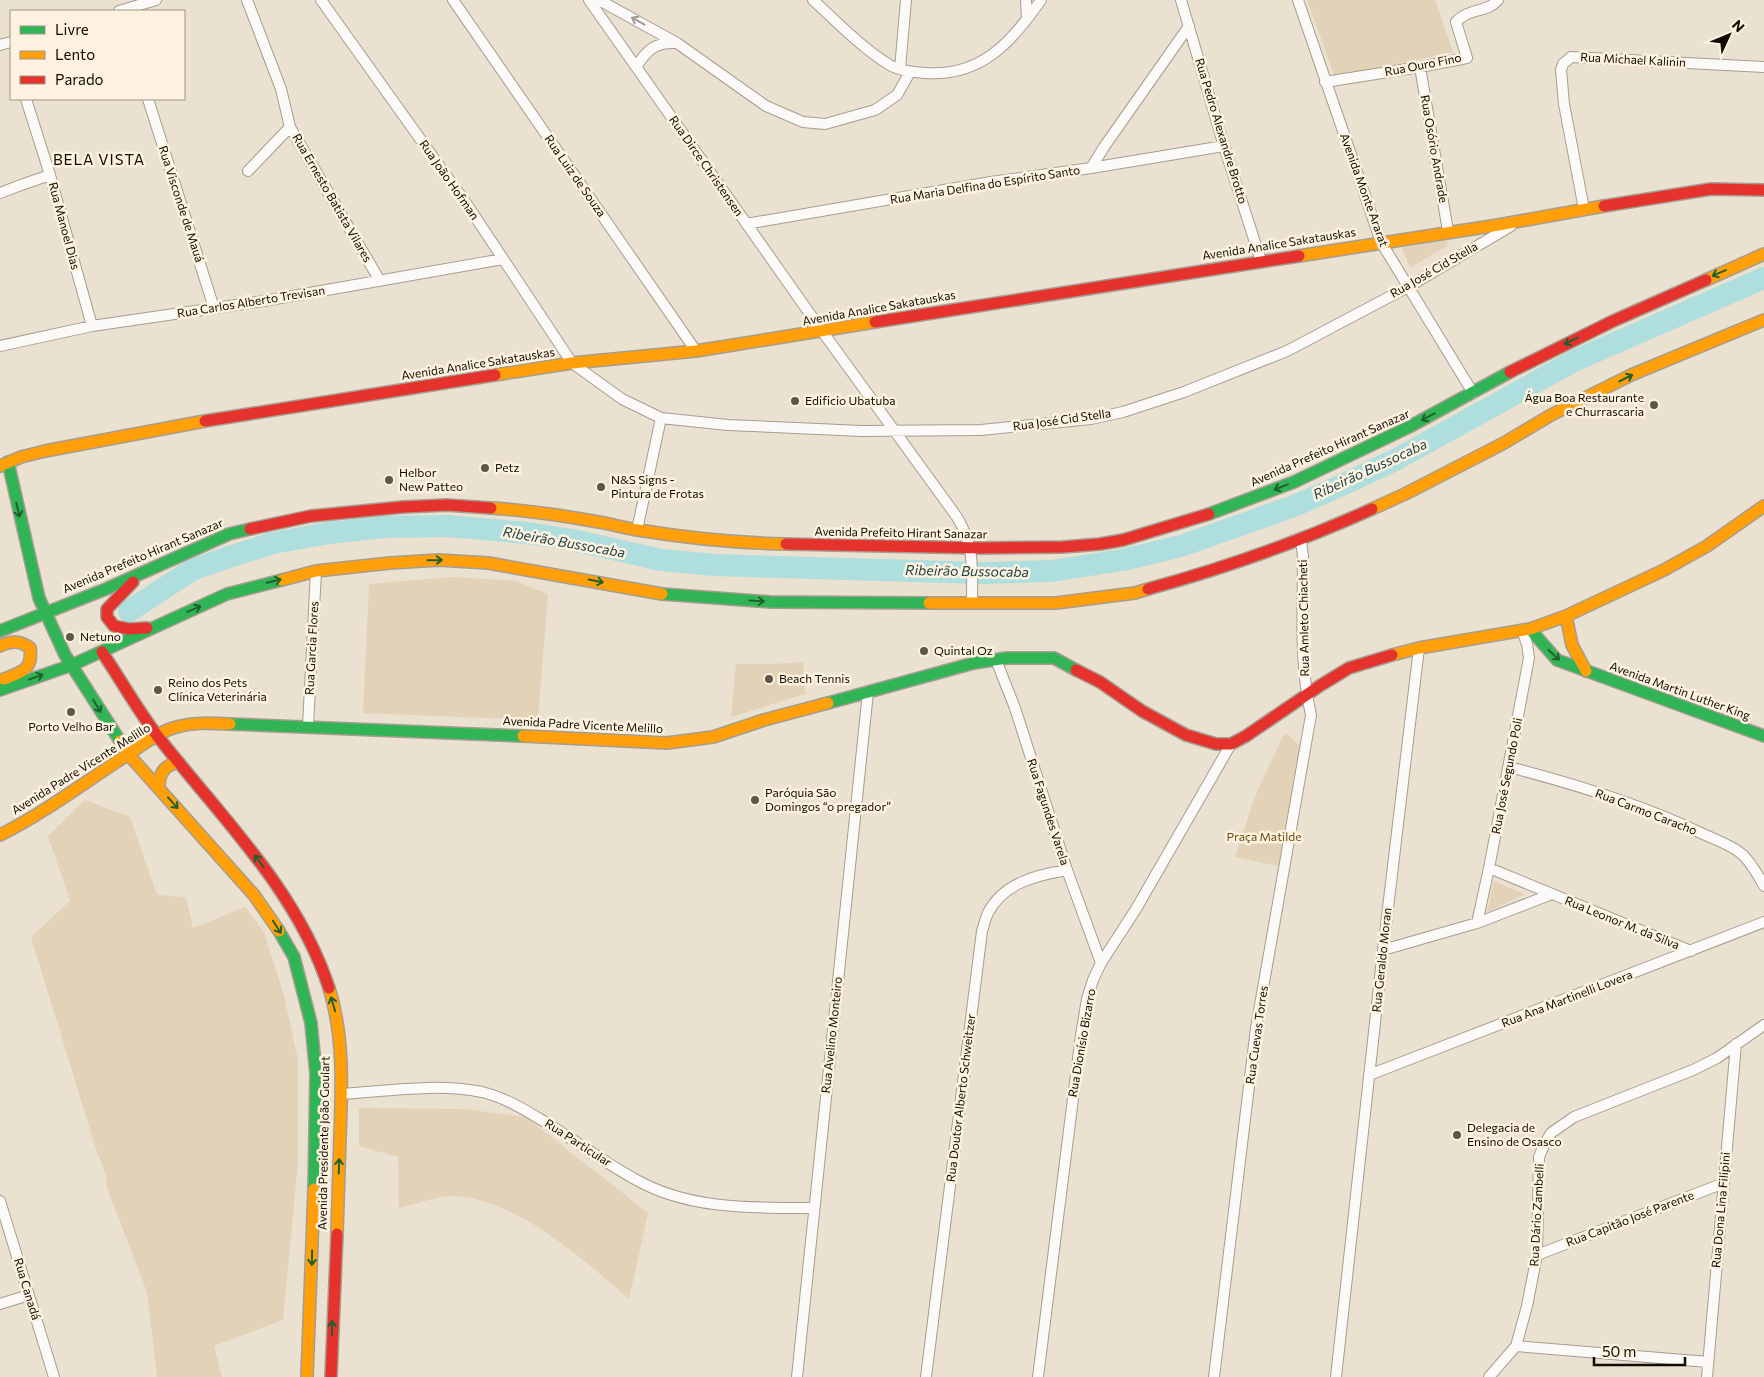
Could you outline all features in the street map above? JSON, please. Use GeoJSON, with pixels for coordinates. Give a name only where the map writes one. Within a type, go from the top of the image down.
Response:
{"type":"FeatureCollection","features":[{"type":"Feature","properties":{"kind":"main road","name":"Avenida Analice Sakatauskas"},"geometry":{"type":"LineString","coordinates":[[4,464],[45,451],[210,420],[572,363],[696,351],[960,308],[1498,225],[1711,189],[1764,190]]}},
{"type":"Feature","properties":{"kind":"main road","name":"Avenida Prefeito Hirant Sanazar"},"geometry":{"type":"LineString","coordinates":[[0,632],[106,590],[229,534],[311,516],[403,507],[447,505],[524,510],[594,520],[637,530],[687,538],[744,543],[971,552],[1063,547],[1124,540],[1204,516],[1294,482],[1409,427],[1525,363],[1612,320],[1764,254]]}},
{"type":"Feature","properties":{"kind":"main road"},"geometry":{"type":"LineString","coordinates":[[0,690],[68,660],[102,652],[161,623],[228,594],[316,571],[390,562],[440,560],[488,563],[656,593],[771,602],[1056,603],[1135,592],[1190,578],[1301,540],[1405,494],[1631,375],[1764,320]]}},
{"type":"Feature","properties":{"kind":"main road","name":"Avenida Presidente João Goulart"},"geometry":{"type":"LineString","coordinates":[[4,464],[39,598],[68,660],[128,754],[254,895],[278,928],[294,957],[311,1023],[316,1074],[312,1264],[307,1377]]}},
{"type":"Feature","properties":{"kind":"main road"},"geometry":{"type":"LineString","coordinates":[[1231,744],[1349,668],[1382,657],[1419,648],[1526,629],[1566,616],[1664,570],[1707,546],[1764,506]]}},
{"type":"Feature","properties":{"kind":"main road"},"geometry":{"type":"LineString","coordinates":[[142,574],[107,609],[107,616],[114,626],[129,629],[145,628],[161,623]]}},
{"type":"Feature","properties":{"kind":"main road"},"geometry":{"type":"LineString","coordinates":[[1566,616],[1571,645],[1576,658],[1586,671]]}},
{"type":"Feature","properties":{"kind":"main road","name":"Avenida Martin Luther King"},"geometry":{"type":"LineString","coordinates":[[1526,629],[1557,660],[1764,736]]}},
{"type":"Feature","properties":{"kind":"main road"},"geometry":{"type":"LineString","coordinates":[[0,646],[16,640],[22,642],[30,648],[32,660],[29,666],[19,673],[0,680]]}},
{"type":"Feature","properties":{"kind":"main road","name":"Avenida Presidente João Goulart"},"geometry":{"type":"LineString","coordinates":[[102,652],[158,736],[278,887],[321,965],[337,1020],[340,1039],[342,1094],[331,1377]]}},
{"type":"Feature","properties":{"kind":"main road","name":"Avenida Padre Vicente Melillo"},"geometry":{"type":"LineString","coordinates":[[0,835],[20,825],[158,736],[173,728],[199,723],[308,726],[667,743],[713,737],[764,720],[974,663],[1025,657],[1054,658],[1100,682],[1142,711],[1186,735],[1216,744],[1231,744]]}},
{"type":"Feature","properties":{"kind":"main road"},"geometry":{"type":"LineString","coordinates":[[159,787],[158,775],[162,769],[167,764],[178,762]]}},
{"type":"Feature","properties":{"kind":"street"},"geometry":{"type":"LineString","coordinates":[[122,10],[156,0]]}},
{"type":"Feature","properties":{"kind":"street","name":"Rua Ernesto Batista Vilares"},"geometry":{"type":"LineString","coordinates":[[247,0],[281,89],[290,127],[380,281]]}},
{"type":"Feature","properties":{"kind":"street","name":"Rua João Hofman"},"geometry":{"type":"LineString","coordinates":[[321,0],[468,206],[572,363]]}},
{"type":"Feature","properties":{"kind":"street","name":"Rua Luiz de Souza"},"geometry":{"type":"LineString","coordinates":[[453,0],[696,351]]}},
{"type":"Feature","properties":{"kind":"street","name":"Rua Dirce Christensen"},"geometry":{"type":"LineString","coordinates":[[589,0],[822,331],[957,517],[967,535],[971,552]]}},
{"type":"Feature","properties":{"kind":"street"},"geometry":{"type":"LineString","coordinates":[[599,0],[677,43],[766,106],[803,122],[825,124],[875,110],[897,95],[905,70],[906,0]]}},
{"type":"Feature","properties":{"kind":"street"},"geometry":{"type":"LineString","coordinates":[[813,0],[889,65],[905,70],[937,74],[974,66],[997,52],[1027,19],[1041,0]]}},
{"type":"Feature","properties":{"kind":"street"},"geometry":{"type":"LineString","coordinates":[[1026,0],[1027,19]]}},
{"type":"Feature","properties":{"kind":"street","name":"Rua Pedro Alexandre Brotto"},"geometry":{"type":"LineString","coordinates":[[1181,0],[1224,146],[1261,261]]}},
{"type":"Feature","properties":{"kind":"street","name":"Avenida Monte Ararat"},"geometry":{"type":"LineString","coordinates":[[1298,0],[1381,242],[1473,393]]}},
{"type":"Feature","properties":{"kind":"street","name":"Rua Ouro Fino"},"geometry":{"type":"LineString","coordinates":[[1325,82],[1467,58],[1456,22],[1468,12],[1494,5],[1498,0]]}},
{"type":"Feature","properties":{"kind":"street"},"geometry":{"type":"LineString","coordinates":[[1091,168],[1189,26]]}},
{"type":"Feature","properties":{"kind":"street"},"geometry":{"type":"LineString","coordinates":[[636,67],[644,55],[653,47],[665,43],[677,43]]}},
{"type":"Feature","properties":{"kind":"street","name":"Rua Michael Kalinin"},"geometry":{"type":"LineString","coordinates":[[1584,209],[1564,104],[1561,70],[1563,64],[1568,59],[1571,57],[1764,67]]}},
{"type":"Feature","properties":{"kind":"street","name":"Rua Osório Andrade"},"geometry":{"type":"LineString","coordinates":[[1420,67],[1448,232]]}},
{"type":"Feature","properties":{"kind":"street","name":"Rua Manoel Dias"},"geometry":{"type":"LineString","coordinates":[[26,100],[50,175],[92,326]]}},
{"type":"Feature","properties":{"kind":"street","name":"Rua Visconde de Mauá"},"geometry":{"type":"LineString","coordinates":[[148,100],[214,308]]}},
{"type":"Feature","properties":{"kind":"street"},"geometry":{"type":"LineString","coordinates":[[248,171],[290,127]]}},
{"type":"Feature","properties":{"kind":"street","name":"Rua Maria Delfina do Espírito Santo"},"geometry":{"type":"LineString","coordinates":[[746,224],[991,182],[1224,146]]}},
{"type":"Feature","properties":{"kind":"street"},"geometry":{"type":"LineString","coordinates":[[0,194],[21,184],[50,175]]}},
{"type":"Feature","properties":{"kind":"street","name":"Rua José Cid Stella"},"geometry":{"type":"LineString","coordinates":[[572,363],[622,399],[661,418],[728,425],[862,431],[981,430],[1091,419],[1123,412],[1184,392],[1264,362],[1408,287],[1522,220]]}},
{"type":"Feature","properties":{"kind":"street","name":"Rua Carlos Alberto Trevisan"},"geometry":{"type":"LineString","coordinates":[[0,346],[92,326],[380,281],[503,259]]}},
{"type":"Feature","properties":{"kind":"street"},"geometry":{"type":"LineString","coordinates":[[637,530],[661,418]]}},
{"type":"Feature","properties":{"kind":"street","name":"Rua Amleto Chiacheti"},"geometry":{"type":"LineString","coordinates":[[1301,540],[1306,695]]}},
{"type":"Feature","properties":{"kind":"street"},"geometry":{"type":"LineString","coordinates":[[971,552],[972,603]]}},
{"type":"Feature","properties":{"kind":"street","name":"Rua Garcia Flores"},"geometry":{"type":"LineString","coordinates":[[308,726],[316,571]]}},
{"type":"Feature","properties":{"kind":"street","name":"Rua José Segundo Poli"},"geometry":{"type":"LineString","coordinates":[[1477,923],[1509,768],[1529,658],[1526,629]]}},
{"type":"Feature","properties":{"kind":"street","name":"Rua Geraldo Moran"},"geometry":{"type":"LineString","coordinates":[[1336,1377],[1383,950],[1419,648]]}},
{"type":"Feature","properties":{"kind":"street","name":"Rua Fagundes Varela"},"geometry":{"type":"LineString","coordinates":[[996,660],[1015,708],[1067,870],[1101,963]]}},
{"type":"Feature","properties":{"kind":"street","name":"Rua Avelino Monteiro"},"geometry":{"type":"LineString","coordinates":[[797,1377],[868,692]]}},
{"type":"Feature","properties":{"kind":"street","name":"Rua Cuevas Torres"},"geometry":{"type":"LineString","coordinates":[[1214,1377],[1256,1028],[1311,715],[1306,695]]}},
{"type":"Feature","properties":{"kind":"street","name":"Rua Dionísio Bizarro"},"geometry":{"type":"LineString","coordinates":[[1038,1377],[1087,999],[1101,963],[1136,909],[1231,744]]}},
{"type":"Feature","properties":{"kind":"street","name":"Rua Carmo Caracho"},"geometry":{"type":"LineString","coordinates":[[1509,768],[1570,783],[1678,822],[1742,854],[1753,866],[1764,886]]}},
{"type":"Feature","properties":{"kind":"street","name":"Rua Leonor M. da Silva"},"geometry":{"type":"LineString","coordinates":[[1489,868],[1691,951]]}},
{"type":"Feature","properties":{"kind":"street","name":"Rua Doutor Alberto Schweitzer"},"geometry":{"type":"LineString","coordinates":[[926,1377],[982,932],[988,912],[998,899],[1013,886],[1040,875],[1067,870]]}},
{"type":"Feature","properties":{"kind":"street"},"geometry":{"type":"LineString","coordinates":[[1383,950],[1477,923],[1552,894]]}},
{"type":"Feature","properties":{"kind":"street","name":"Rua Ana Martinelli Lovera"},"geometry":{"type":"LineString","coordinates":[[1369,1075],[1764,922]]}},
{"type":"Feature","properties":{"kind":"street","name":"Rua Dário Zambelli"},"geometry":{"type":"LineString","coordinates":[[1489,1377],[1516,1346],[1527,1306],[1537,1255],[1539,1157],[1551,1133],[1574,1117],[1693,1070],[1717,1058],[1764,1025]]}},
{"type":"Feature","properties":{"kind":"street","name":"Rua Dona Lina Filipini"},"geometry":{"type":"LineString","coordinates":[[1707,1377],[1736,1044]]}},
{"type":"Feature","properties":{"kind":"street","name":"Rua Particular"},"geometry":{"type":"LineString","coordinates":[[342,1094],[438,1088],[483,1092],[527,1110],[634,1179],[655,1190],[720,1206],[814,1208]]}},
{"type":"Feature","properties":{"kind":"street","name":"Rua Capitão José Parente"},"geometry":{"type":"LineString","coordinates":[[1537,1255],[1724,1183]]}},
{"type":"Feature","properties":{"kind":"street","name":"Rua Canadá"},"geometry":{"type":"LineString","coordinates":[[0,1202],[54,1377]]}},
{"type":"Feature","properties":{"kind":"street"},"geometry":{"type":"LineString","coordinates":[[0,1304],[29,1295]]}},
{"type":"Feature","properties":{"kind":"street"},"geometry":{"type":"LineString","coordinates":[[1516,1346],[1708,1362]]}},
{"type":"Feature","properties":{"kind":"green space"},"geometry":{"type":"Polygon","coordinates":[[[1307,0],[1435,0],[1453,52],[1335,77],[1307,0]]]}},
{"type":"Feature","properties":{"kind":"green space"},"geometry":{"type":"Polygon","coordinates":[[[1446,240],[1448,245],[1410,268],[1402,248],[1446,240]]]}},
{"type":"Feature","properties":{"kind":"green space"},"geometry":{"type":"Polygon","coordinates":[[[453,577],[516,581],[548,594],[538,720],[363,713],[369,584],[453,577]]]}},
{"type":"Feature","properties":{"kind":"green space","name":"Beach Tennis"},"geometry":{"type":"Polygon","coordinates":[[[803,662],[805,694],[731,717],[736,664],[803,662]]]}},
{"type":"Feature","properties":{"kind":"green space","name":"Praça Matilde"},"geometry":{"type":"Polygon","coordinates":[[[1284,734],[1287,734],[1300,746],[1282,867],[1235,857],[1255,796],[1284,734]]]}},
{"type":"Feature","properties":{"kind":"green space"},"geometry":{"type":"Polygon","coordinates":[[[85,800],[130,817],[157,895],[186,897],[193,928],[245,907],[264,932],[284,996],[298,1060],[298,1162],[283,1320],[214,1346],[222,1377],[157,1377],[147,1292],[107,1188],[106,1175],[96,1149],[31,937],[70,901],[48,836],[85,800]]]}},
{"type":"Feature","properties":{"kind":"green space"},"geometry":{"type":"Polygon","coordinates":[[[1494,881],[1525,894],[1487,912],[1494,881]]]}},
{"type":"Feature","properties":{"kind":"green space"},"geometry":{"type":"Polygon","coordinates":[[[359,1108],[464,1109],[526,1117],[648,1213],[629,1299],[547,1233],[501,1208],[477,1200],[446,1196],[399,1208],[398,1157],[359,1146],[359,1108]]]}},
{"type":"Feature","properties":{"kind":"waterway","name":"Ribeirão Bussocaba"},"geometry":{"type":"LineString","coordinates":[[129,611],[192,570],[226,558],[273,543],[329,533],[384,527],[447,526],[527,533],[573,540],[661,560],[714,565],[984,573],[1051,571],[1123,560],[1181,546],[1294,506],[1342,485],[1397,459],[1574,361],[1764,278]]}},
{"type":"Feature","properties":{"kind":"traffic: fast"},"geometry":{"type":"LineString","coordinates":[[1209,514],[1294,482],[1409,427],[1510,372]]}},
{"type":"Feature","properties":{"kind":"traffic: fast"},"geometry":{"type":"LineString","coordinates":[[8,462],[39,598],[65,655],[120,741]]}},
{"type":"Feature","properties":{"kind":"traffic: fast"},"geometry":{"type":"LineString","coordinates":[[0,631],[106,589],[229,534],[250,529]]}},
{"type":"Feature","properties":{"kind":"traffic: fast"},"geometry":{"type":"LineString","coordinates":[[0,690],[72,665],[227,594],[282,580]]}},
{"type":"Feature","properties":{"kind":"traffic: fast"},"geometry":{"type":"LineString","coordinates":[[662,594],[771,602],[929,603]]}},
{"type":"Feature","properties":{"kind":"traffic: fast"},"geometry":{"type":"LineString","coordinates":[[1530,629],[1557,660],[1764,736]]}},
{"type":"Feature","properties":{"kind":"traffic: fast"},"geometry":{"type":"LineString","coordinates":[[828,703],[974,663],[1007,658],[1054,658],[1076,670]]}},
{"type":"Feature","properties":{"kind":"traffic: fast"},"geometry":{"type":"LineString","coordinates":[[230,724],[523,736]]}},
{"type":"Feature","properties":{"kind":"traffic: fast"},"geometry":{"type":"LineString","coordinates":[[279,931],[294,957],[311,1023],[316,1074],[314,1189]]}},
{"type":"Feature","properties":{"kind":"traffic: slow"},"geometry":{"type":"LineString","coordinates":[[1299,256],[1498,225],[1604,206]]}},
{"type":"Feature","properties":{"kind":"traffic: slow"},"geometry":{"type":"LineString","coordinates":[[1706,280],[1764,254]]}},
{"type":"Feature","properties":{"kind":"traffic: slow"},"geometry":{"type":"LineString","coordinates":[[1372,509],[1504,443],[1551,415],[1631,375],[1764,320]]}},
{"type":"Feature","properties":{"kind":"traffic: slow"},"geometry":{"type":"LineString","coordinates":[[495,375],[572,363],[696,351],[875,322]]}},
{"type":"Feature","properties":{"kind":"traffic: slow"},"geometry":{"type":"LineString","coordinates":[[0,466],[21,457],[45,451],[205,421]]}},
{"type":"Feature","properties":{"kind":"traffic: slow"},"geometry":{"type":"LineString","coordinates":[[1392,655],[1419,648],[1530,629],[1566,616],[1664,570],[1707,546],[1764,506]]}},
{"type":"Feature","properties":{"kind":"traffic: slow"},"geometry":{"type":"LineString","coordinates":[[491,508],[555,515],[693,538],[786,544]]}},
{"type":"Feature","properties":{"kind":"traffic: slow"},"geometry":{"type":"LineString","coordinates":[[282,580],[316,571],[439,560],[488,563],[662,594]]}},
{"type":"Feature","properties":{"kind":"traffic: slow"},"geometry":{"type":"LineString","coordinates":[[929,603],[1056,603],[1135,593],[1148,589]]}},
{"type":"Feature","properties":{"kind":"traffic: slow"},"geometry":{"type":"LineString","coordinates":[[1566,616],[1572,645],[1586,671]]}},
{"type":"Feature","properties":{"kind":"traffic: slow"},"geometry":{"type":"LineString","coordinates":[[0,646],[15,642],[30,648],[28,666],[21,672],[4,679]]}},
{"type":"Feature","properties":{"kind":"traffic: slow"},"geometry":{"type":"LineString","coordinates":[[523,736],[667,743],[713,737],[764,720],[828,703]]}},
{"type":"Feature","properties":{"kind":"traffic: slow"},"geometry":{"type":"LineString","coordinates":[[0,835],[48,807],[161,733],[173,728],[194,724],[230,724]]}},
{"type":"Feature","properties":{"kind":"traffic: slow"},"geometry":{"type":"LineString","coordinates":[[120,741],[128,754],[254,895],[279,931]]}},
{"type":"Feature","properties":{"kind":"traffic: slow"},"geometry":{"type":"LineString","coordinates":[[159,787],[163,771],[178,762]]}},
{"type":"Feature","properties":{"kind":"traffic: slow"},"geometry":{"type":"LineString","coordinates":[[329,988],[337,1024],[341,1062],[337,1234]]}},
{"type":"Feature","properties":{"kind":"traffic: slow"},"geometry":{"type":"LineString","coordinates":[[307,1377],[314,1189]]}},
{"type":"Feature","properties":{"kind":"traffic: jam"},"geometry":{"type":"LineString","coordinates":[[1604,206],[1711,189],[1764,190]]}},
{"type":"Feature","properties":{"kind":"traffic: jam"},"geometry":{"type":"LineString","coordinates":[[875,322],[1299,256]]}},
{"type":"Feature","properties":{"kind":"traffic: jam"},"geometry":{"type":"LineString","coordinates":[[1510,372],[1613,321],[1706,280]]}},
{"type":"Feature","properties":{"kind":"traffic: jam"},"geometry":{"type":"LineString","coordinates":[[205,421],[495,375]]}},
{"type":"Feature","properties":{"kind":"traffic: jam"},"geometry":{"type":"LineString","coordinates":[[250,529],[311,516],[403,507],[447,505],[491,508]]}},
{"type":"Feature","properties":{"kind":"traffic: jam"},"geometry":{"type":"LineString","coordinates":[[1148,589],[1262,554],[1372,509]]}},
{"type":"Feature","properties":{"kind":"traffic: jam"},"geometry":{"type":"LineString","coordinates":[[786,544],[981,548],[1063,547],[1123,540],[1209,514]]}},
{"type":"Feature","properties":{"kind":"traffic: jam"},"geometry":{"type":"LineString","coordinates":[[133,582],[107,609],[107,617],[114,626],[129,629],[147,628]]}},
{"type":"Feature","properties":{"kind":"traffic: jam"},"geometry":{"type":"LineString","coordinates":[[102,652],[151,728],[232,826],[277,887],[298,919],[315,952],[329,988]]}},
{"type":"Feature","properties":{"kind":"traffic: jam"},"geometry":{"type":"LineString","coordinates":[[1076,670],[1100,682],[1142,711],[1186,735],[1216,744],[1231,744],[1349,668],[1392,655]]}},
{"type":"Feature","properties":{"kind":"traffic: jam"},"geometry":{"type":"LineString","coordinates":[[331,1377],[337,1234]]}},
{"type":"Feature","properties":{"kind":"place","name":"Edificio Ubatuba"},"geometry":{"type":"Point","coordinates":[795,401]}},
{"type":"Feature","properties":{"kind":"place","name":"Água Boa Restaurante e Churrascaria"},"geometry":{"type":"Point","coordinates":[1654,405]}},
{"type":"Feature","properties":{"kind":"place","name":"Petz"},"geometry":{"type":"Point","coordinates":[485,468]}},
{"type":"Feature","properties":{"kind":"place","name":"Helbor New Patteo"},"geometry":{"type":"Point","coordinates":[389,480]}},
{"type":"Feature","properties":{"kind":"place","name":"N&S Signs - Pintura de Frotas"},"geometry":{"type":"Point","coordinates":[601,487]}},
{"type":"Feature","properties":{"kind":"place","name":"Netuno"},"geometry":{"type":"Point","coordinates":[70,637]}},
{"type":"Feature","properties":{"kind":"place","name":"Quintal Oz"},"geometry":{"type":"Point","coordinates":[924,651]}},
{"type":"Feature","properties":{"kind":"place","name":"Beach Tennis"},"geometry":{"type":"Point","coordinates":[769,679]}},
{"type":"Feature","properties":{"kind":"place","name":"Reino dos Pets Clínica Veterinária"},"geometry":{"type":"Point","coordinates":[158,690]}},
{"type":"Feature","properties":{"kind":"place","name":"Porto Velho Bar"},"geometry":{"type":"Point","coordinates":[71,712]}},
{"type":"Feature","properties":{"kind":"place","name":"Paróquia São Domingos “o pregador”"},"geometry":{"type":"Point","coordinates":[755,800]}},
{"type":"Feature","properties":{"kind":"place","name":"Delegacia de Ensino de Osasco"},"geometry":{"type":"Point","coordinates":[1457,1135]}},
{"type":"Feature","properties":{"kind":"district","name":"BELA VISTA"},"geometry":{"type":"Point","coordinates":[99,160]}}]}
